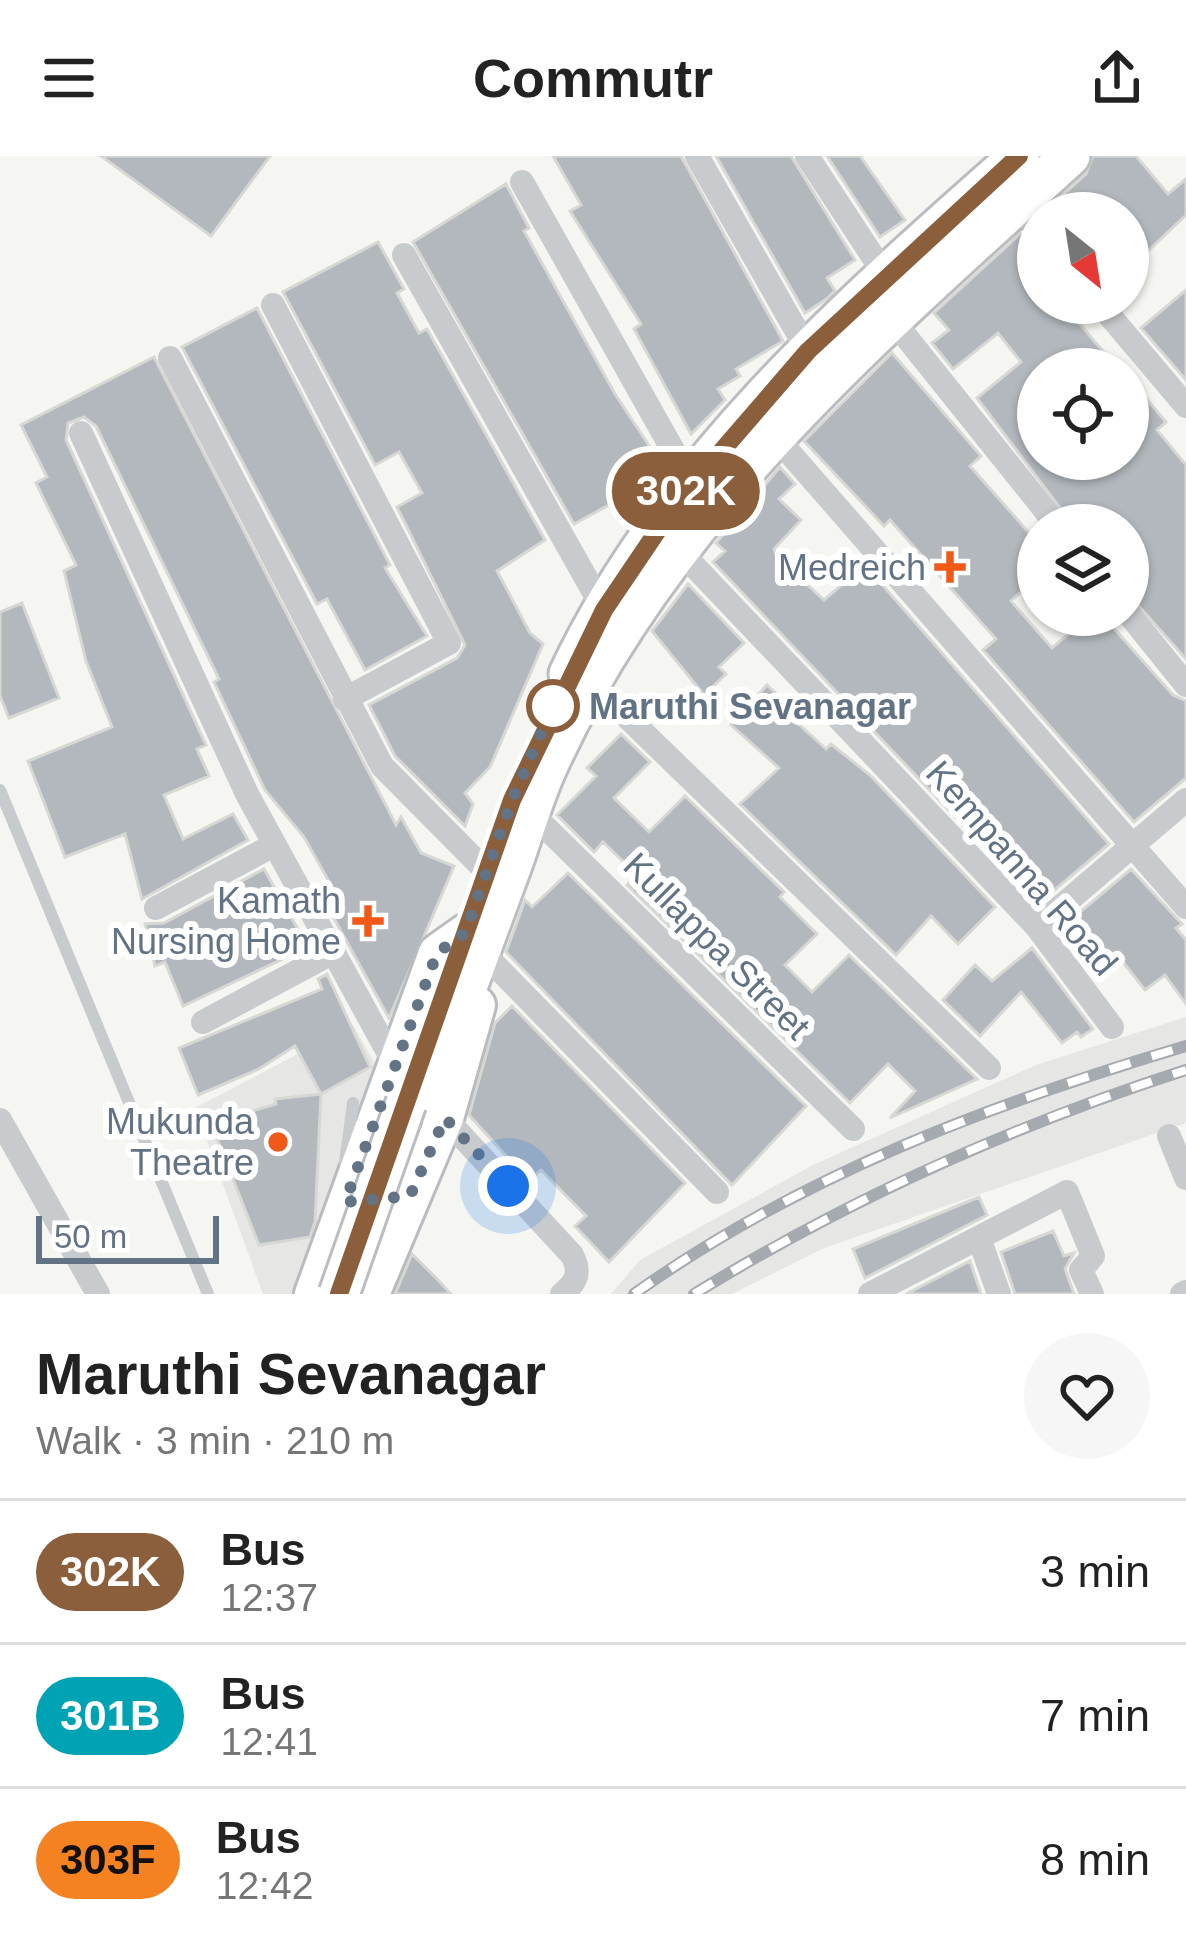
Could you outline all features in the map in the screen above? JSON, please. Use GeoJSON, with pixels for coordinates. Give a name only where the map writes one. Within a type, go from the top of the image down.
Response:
{"type":"FeatureCollection","features":[{"type":"Feature","properties":{"kind":"main road"},"geometry":{"type":"LineString","coordinates":[[481,941],[486,871],[530,754],[604,610],[692,484],[808,351],[1019,156]]}},
{"type":"Feature","properties":{"kind":"main road"},"geometry":{"type":"LineString","coordinates":[[1045,192],[1070,156]]}},
{"type":"Feature","properties":{"kind":"main road"},"geometry":{"type":"LineString","coordinates":[[355,1294],[548,763],[591,682],[678,549],[774,435],[891,318],[1017,224]]}},
{"type":"Feature","properties":{"kind":"main road"},"geometry":{"type":"LineString","coordinates":[[339,1294],[425,1108]]}},
{"type":"Feature","properties":{"kind":"street"},"geometry":{"type":"LineString","coordinates":[[697,156],[808,351]]}},
{"type":"Feature","properties":{"kind":"street"},"geometry":{"type":"LineString","coordinates":[[807,156],[885,275]]}},
{"type":"Feature","properties":{"kind":"street"},"geometry":{"type":"LineString","coordinates":[[523,182],[692,484]]}},
{"type":"Feature","properties":{"kind":"street"},"geometry":{"type":"LineString","coordinates":[[404,255],[604,610]]}},
{"type":"Feature","properties":{"kind":"street"},"geometry":{"type":"LineString","coordinates":[[273,305],[449,644],[345,699]]}},
{"type":"Feature","properties":{"kind":"street"},"geometry":{"type":"LineString","coordinates":[[891,318],[1040,504]]}},
{"type":"Feature","properties":{"kind":"street"},"geometry":{"type":"LineString","coordinates":[[1118,324],[1186,406]]}},
{"type":"Feature","properties":{"kind":"street"},"geometry":{"type":"LineString","coordinates":[[170,358],[382,766],[486,871]]}},
{"type":"Feature","properties":{"kind":"street"},"geometry":{"type":"LineString","coordinates":[[81,433],[274,845],[394,1064]]}},
{"type":"Feature","properties":{"kind":"street"},"geometry":{"type":"LineString","coordinates":[[774,435],[1136,843],[1186,907]]}},
{"type":"Feature","properties":{"kind":"street","name":"Kempanna Road"},"geometry":{"type":"LineString","coordinates":[[678,549],[1036,927],[1112,1027]]}},
{"type":"Feature","properties":{"kind":"street"},"geometry":{"type":"LineString","coordinates":[[1147,636],[1186,685]]}},
{"type":"Feature","properties":{"kind":"street"},"geometry":{"type":"LineString","coordinates":[[591,682],[988,1068]]}},
{"type":"Feature","properties":{"kind":"street"},"geometry":{"type":"LineString","coordinates":[[1036,927],[1186,800]]}},
{"type":"Feature","properties":{"kind":"street","name":"Kullappa Street"},"geometry":{"type":"LineString","coordinates":[[531,813],[853,1130]]}},
{"type":"Feature","properties":{"kind":"street"},"geometry":{"type":"LineString","coordinates":[[156,908],[274,845]]}},
{"type":"Feature","properties":{"kind":"street"},"geometry":{"type":"LineString","coordinates":[[314,1294],[346,1190],[437,953],[481,941],[717,1192]]}},
{"type":"Feature","properties":{"kind":"street"},"geometry":{"type":"LineString","coordinates":[[202,1022],[332,953]]}},
{"type":"Feature","properties":{"kind":"street"},"geometry":{"type":"LineString","coordinates":[[370,1294],[410,1196],[425,1108]]}},
{"type":"Feature","properties":{"kind":"street"},"geometry":{"type":"LineString","coordinates":[[425,1108],[572,1255],[575,1282],[562,1294]]}},
{"type":"Feature","properties":{"kind":"street"},"geometry":{"type":"LineString","coordinates":[[0,1120],[98,1294]]}},
{"type":"Feature","properties":{"kind":"street"},"geometry":{"type":"LineString","coordinates":[[1169,1136],[1186,1178]]}},
{"type":"Feature","properties":{"kind":"street"},"geometry":{"type":"LineString","coordinates":[[346,1190],[410,1196]]}},
{"type":"Feature","properties":{"kind":"street"},"geometry":{"type":"LineString","coordinates":[[877,1292],[1067,1192],[1093,1256],[1081,1270],[1092,1294]]}},
{"type":"Feature","properties":{"kind":"street"},"geometry":{"type":"LineString","coordinates":[[979,1238],[999,1294]]}},
{"type":"Feature","properties":{"kind":"lane"},"geometry":{"type":"LineString","coordinates":[[0,790],[208,1294]]}},
{"type":"Feature","properties":{"kind":"lane"},"geometry":{"type":"LineString","coordinates":[[301,1294],[346,1190],[353,1103]]}},
{"type":"Feature","properties":{"kind":"shaded area"},"geometry":{"type":"Polygon","coordinates":[[[1186,1017],[1186,1123],[824,1248],[732,1294],[611,1294],[640,1260],[813,1165],[1036,1065],[1186,1017]]]}},
{"type":"Feature","properties":{"kind":"shaded area"},"geometry":{"type":"Polygon","coordinates":[[[353,1025],[381,1074],[301,1294],[263,1294],[195,1108],[353,1025]]]}},
{"type":"Feature","properties":{"kind":"building"},"geometry":{"type":"Polygon","coordinates":[[[101,156],[270,156],[211,236],[101,156]]]}},
{"type":"Feature","properties":{"kind":"building"},"geometry":{"type":"Polygon","coordinates":[[[553,156],[681,156],[783,341],[736,369],[740,376],[718,389],[725,400],[691,434],[634,329],[641,324],[570,211],[581,205],[553,156]]]}},
{"type":"Feature","properties":{"kind":"building"},"geometry":{"type":"Polygon","coordinates":[[[716,156],[791,156],[855,260],[827,278],[835,291],[825,300],[805,313],[716,156]]]}},
{"type":"Feature","properties":{"kind":"building"},"geometry":{"type":"Polygon","coordinates":[[[827,156],[860,156],[905,220],[880,237],[827,156]]]}},
{"type":"Feature","properties":{"kind":"building"},"geometry":{"type":"Polygon","coordinates":[[[1093,156],[1136,156],[1168,194],[1186,179],[1186,215],[1149,250],[1149,192],[1066,192],[1086,174],[1093,156]]]}},
{"type":"Feature","properties":{"kind":"building"},"geometry":{"type":"Polygon","coordinates":[[[506,184],[529,228],[524,231],[615,394],[667,473],[644,503],[631,493],[574,524],[413,242],[506,184]]]}},
{"type":"Feature","properties":{"kind":"building"},"geometry":{"type":"Polygon","coordinates":[[[1017,237],[1017,324],[1080,324],[1100,348],[1017,348],[1017,357],[998,333],[953,369],[932,343],[949,330],[934,313],[1017,237]]]}},
{"type":"Feature","properties":{"kind":"building"},"geometry":{"type":"Polygon","coordinates":[[[378,242],[404,289],[397,293],[419,333],[427,329],[545,540],[497,571],[530,633],[543,644],[490,767],[465,793],[473,804],[465,826],[395,756],[369,705],[457,658],[465,645],[397,507],[422,493],[399,452],[375,465],[283,292],[378,242]]]}},
{"type":"Feature","properties":{"kind":"building"},"geometry":{"type":"Polygon","coordinates":[[[1186,290],[1186,380],[1141,328],[1186,290]]]}},
{"type":"Feature","properties":{"kind":"building"},"geometry":{"type":"Polygon","coordinates":[[[257,308],[390,565],[385,568],[427,636],[365,670],[327,599],[317,604],[182,347],[257,308]]]}},
{"type":"Feature","properties":{"kind":"building"},"geometry":{"type":"Polygon","coordinates":[[[892,353],[981,456],[970,466],[1017,519],[1017,596],[1011,601],[1017,608],[1017,636],[1042,636],[1052,648],[1066,636],[1121,636],[1173,695],[1186,701],[1186,778],[1134,822],[983,650],[996,639],[890,520],[884,526],[804,441],[892,353]]]}},
{"type":"Feature","properties":{"kind":"building"},"geometry":{"type":"Polygon","coordinates":[[[154,357],[396,825],[401,817],[421,853],[454,866],[389,1018],[332,915],[344,908],[304,837],[265,790],[214,682],[219,679],[96,426],[84,417],[68,423],[66,440],[206,745],[197,749],[209,776],[164,795],[183,839],[233,814],[248,840],[142,899],[125,834],[65,857],[28,761],[112,727],[86,661],[64,571],[76,565],[36,483],[47,477],[21,425],[154,357]]]}},
{"type":"Feature","properties":{"kind":"building"},"geometry":{"type":"Polygon","coordinates":[[[1017,365],[1017,451],[977,398],[1017,365]]]}},
{"type":"Feature","properties":{"kind":"building"},"geometry":{"type":"Polygon","coordinates":[[[1149,402],[1166,422],[1157,430],[1186,465],[1186,659],[1149,618],[1149,504],[1057,504],[1039,480],[1149,480],[1149,402]]]}},
{"type":"Feature","properties":{"kind":"building"},"geometry":{"type":"Polygon","coordinates":[[[780,467],[795,484],[779,499],[801,520],[774,549],[777,557],[824,600],[865,565],[1109,844],[1038,904],[713,562],[725,551],[716,543],[780,467]]]}},
{"type":"Feature","properties":{"kind":"building"},"geometry":{"type":"Polygon","coordinates":[[[688,584],[744,643],[719,667],[726,674],[704,695],[652,631],[688,584]]]}},
{"type":"Feature","properties":{"kind":"building"},"geometry":{"type":"Polygon","coordinates":[[[22,603],[59,698],[9,718],[0,696],[0,612],[22,603]]]}},
{"type":"Feature","properties":{"kind":"building"},"geometry":{"type":"Polygon","coordinates":[[[767,685],[797,713],[792,718],[826,749],[831,744],[871,776],[995,907],[958,944],[931,916],[896,955],[740,804],[779,768],[731,725],[767,685]]]}},
{"type":"Feature","properties":{"kind":"building"},"geometry":{"type":"Polygon","coordinates":[[[621,734],[650,762],[614,798],[649,832],[685,796],[784,892],[780,897],[817,934],[785,965],[812,992],[849,955],[977,1079],[890,1118],[915,1091],[888,1064],[850,1103],[627,885],[637,875],[603,842],[594,852],[557,815],[596,776],[587,768],[621,734]]]}},
{"type":"Feature","properties":{"kind":"building"},"geometry":{"type":"Polygon","coordinates":[[[264,869],[308,947],[183,1006],[165,962],[155,966],[145,924],[164,923],[264,869]]]}},
{"type":"Feature","properties":{"kind":"building"},"geometry":{"type":"Polygon","coordinates":[[[1131,869],[1182,924],[1176,928],[1186,940],[1186,1004],[1165,975],[1145,990],[1119,957],[1094,976],[1060,929],[1131,869]]]}},
{"type":"Feature","properties":{"kind":"building"},"geometry":{"type":"Polygon","coordinates":[[[568,873],[806,1106],[732,1185],[506,952],[525,900],[532,907],[568,873]]]}},
{"type":"Feature","properties":{"kind":"building"},"geometry":{"type":"Polygon","coordinates":[[[1032,948],[1093,1029],[1081,1037],[1077,1032],[1062,1043],[1021,992],[980,1036],[943,1000],[975,965],[992,981],[1032,948]]]}},
{"type":"Feature","properties":{"kind":"building"},"geometry":{"type":"Polygon","coordinates":[[[327,974],[370,1067],[321,1094],[295,1046],[259,1069],[198,1095],[179,1048],[322,989],[318,979],[327,974]]]}},
{"type":"Feature","properties":{"kind":"building"},"geometry":{"type":"Polygon","coordinates":[[[512,1006],[685,1183],[609,1262],[575,1226],[586,1216],[541,1170],[529,1181],[469,1115],[495,1023],[512,1006]]]}},
{"type":"Feature","properties":{"kind":"building"},"geometry":{"type":"Polygon","coordinates":[[[321,1094],[315,1222],[310,1237],[259,1245],[211,1123],[276,1104],[275,1099],[321,1094]]]}},
{"type":"Feature","properties":{"kind":"building"},"geometry":{"type":"Polygon","coordinates":[[[979,1197],[987,1215],[865,1278],[853,1249],[979,1197]]]}},
{"type":"Feature","properties":{"kind":"building"},"geometry":{"type":"Polygon","coordinates":[[[1053,1231],[1064,1256],[1074,1253],[1065,1269],[1074,1294],[1015,1294],[1001,1252],[1053,1231]]]}},
{"type":"Feature","properties":{"kind":"building"},"geometry":{"type":"Polygon","coordinates":[[[412,1254],[438,1280],[451,1294],[395,1294],[412,1254]]]}},
{"type":"Feature","properties":{"kind":"building"},"geometry":{"type":"Polygon","coordinates":[[[970,1261],[981,1294],[906,1294],[970,1261]]]}},
{"type":"Feature","properties":{"kind":"railway"},"geometry":{"type":"LineString","coordinates":[[634,1294],[763,1213],[900,1147],[1041,1092],[1186,1046]]}},
{"type":"Feature","properties":{"kind":"railway"},"geometry":{"type":"LineString","coordinates":[[694,1294],[812,1226],[933,1167],[1057,1115],[1186,1070]]}},
{"type":"Feature","properties":{"kind":"bus line","name":"302K"},"geometry":{"type":"LineString","coordinates":[[339,1294],[512,800],[573,665],[604,610],[675,505],[808,351],[1019,156]]}},
{"type":"Feature","properties":{"kind":"place","name":"Medreich"},"geometry":{"type":"Point","coordinates":[950,567]}},
{"type":"Feature","properties":{"kind":"place","name":"Maruthi Sevanagar"},"geometry":{"type":"Point","coordinates":[553,706]}},
{"type":"Feature","properties":{"kind":"place","name":"Kamath Nursing Home"},"geometry":{"type":"Point","coordinates":[368,921]}},
{"type":"Feature","properties":{"kind":"place","name":"Mukunda Theatre"},"geometry":{"type":"Point","coordinates":[278,1142]}},
{"type":"Feature","properties":{"kind":"route"},"geometry":{"type":"LineString","coordinates":[[508,1186],[445,1118],[410,1196],[345,1202],[437,953],[465,933],[512,800],[553,706]]}}]}
